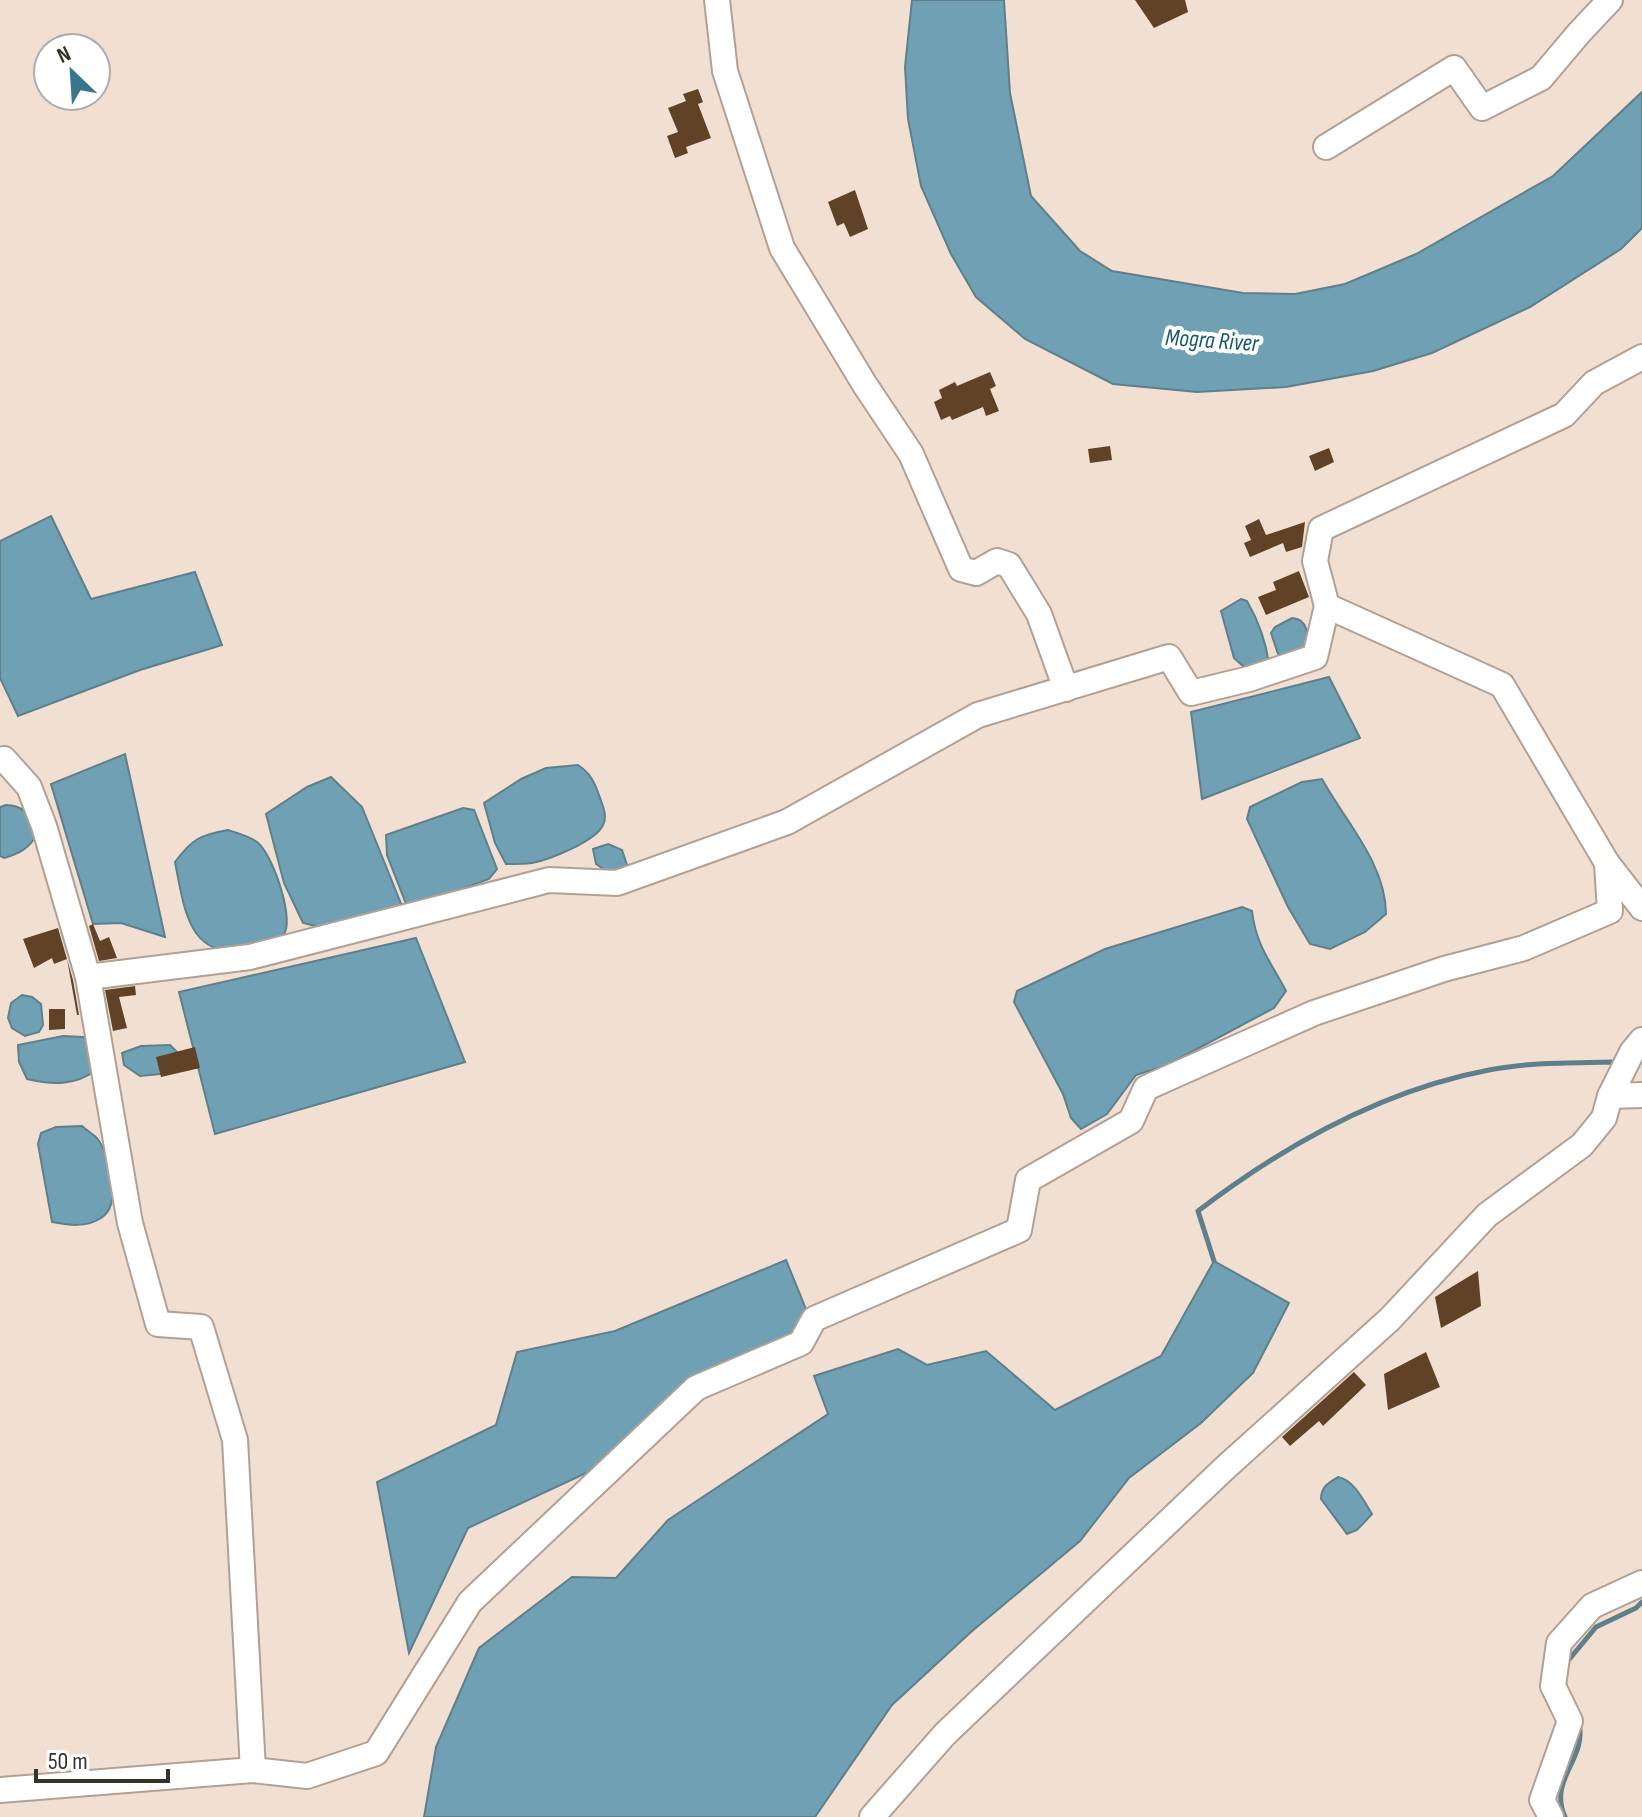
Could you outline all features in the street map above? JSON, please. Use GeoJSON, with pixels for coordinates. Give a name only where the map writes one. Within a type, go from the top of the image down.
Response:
{"type":"FeatureCollection","features":[{"type":"Feature","properties":{"kind":"street"},"geometry":{"type":"LineString","coordinates":[[717,0],[725,71],[782,248],[911,454],[961,569],[976,573],[997,561],[1009,565],[1039,614],[1066,689]]}},
{"type":"Feature","properties":{"kind":"street"},"geometry":{"type":"LineString","coordinates":[[1326,147],[1454,68],[1482,108],[1541,78],[1610,0]]}},
{"type":"Feature","properties":{"kind":"street"},"geometry":{"type":"LineString","coordinates":[[88,977],[250,957],[549,880],[617,883],[787,822],[978,715],[1169,657],[1191,693],[1249,679],[1315,657],[1327,606],[1315,561],[1321,529],[1564,415],[1594,383],[1642,357]]}},
{"type":"Feature","properties":{"kind":"street"},"geometry":{"type":"LineString","coordinates":[[1327,606],[1502,685],[1607,863],[1642,908]]}},
{"type":"Feature","properties":{"kind":"street"},"geometry":{"type":"LineString","coordinates":[[0,760],[4,759],[29,787],[44,826],[88,977],[130,1223],[158,1324],[201,1327],[235,1440],[253,1770]]}},
{"type":"Feature","properties":{"kind":"street"},"geometry":{"type":"LineString","coordinates":[[0,1790],[253,1770],[307,1776],[376,1753],[470,1602],[696,1388],[801,1343],[814,1319],[1019,1230],[1028,1180],[1131,1121],[1146,1088],[1314,1013],[1444,969],[1524,948],[1610,911],[1607,863]]}},
{"type":"Feature","properties":{"kind":"street"},"geometry":{"type":"LineString","coordinates":[[872,1817],[945,1734],[1226,1467],[1390,1319],[1487,1215],[1582,1145],[1604,1118],[1610,1096],[1637,1046]]}},
{"type":"Feature","properties":{"kind":"street"},"geometry":{"type":"LineString","coordinates":[[1610,1096],[1642,1095]]}},
{"type":"Feature","properties":{"kind":"street"},"geometry":{"type":"LineString","coordinates":[[1551,1817],[1542,1800],[1570,1721],[1553,1686],[1559,1643],[1592,1606],[1642,1583]]}},
{"type":"Feature","properties":{"kind":"water","name":"Mogra River"},"geometry":{"type":"Polygon","coordinates":[[[912,0],[1004,0],[1010,93],[1031,196],[1080,251],[1112,271],[1243,293],[1295,294],[1345,284],[1416,254],[1553,176],[1642,92],[1642,228],[1621,249],[1530,307],[1432,353],[1373,371],[1286,387],[1197,392],[1113,384],[1025,339],[976,297],[951,254],[921,186],[908,119],[905,67],[912,0]]]}},
{"type":"Feature","properties":{"kind":"water"},"geometry":{"type":"Polygon","coordinates":[[[51,516],[91,599],[195,572],[222,645],[140,670],[18,716],[0,678],[0,541],[51,516]]]}},
{"type":"Feature","properties":{"kind":"water"},"geometry":{"type":"Polygon","coordinates":[[[1241,599],[1247,601],[1258,623],[1269,664],[1245,668],[1234,658],[1221,611],[1241,599]]]}},
{"type":"Feature","properties":{"kind":"water"},"geometry":{"type":"Polygon","coordinates":[[[1292,618],[1302,621],[1304,625],[1306,649],[1283,658],[1278,654],[1271,633],[1275,627],[1292,618]]]}},
{"type":"Feature","properties":{"kind":"water"},"geometry":{"type":"Polygon","coordinates":[[[1329,677],[1360,738],[1202,799],[1191,712],[1329,677]]]}},
{"type":"Feature","properties":{"kind":"water"},"geometry":{"type":"Polygon","coordinates":[[[125,754],[165,937],[121,923],[93,924],[51,784],[125,754]]]}},
{"type":"Feature","properties":{"kind":"water"},"geometry":{"type":"Polygon","coordinates":[[[578,765],[591,778],[603,806],[604,821],[599,831],[571,849],[549,858],[532,863],[506,864],[495,843],[484,803],[521,779],[546,768],[578,765]]]}},
{"type":"Feature","properties":{"kind":"water"},"geometry":{"type":"Polygon","coordinates":[[[331,777],[362,807],[402,906],[323,928],[303,923],[284,883],[266,814],[307,787],[331,777]]]}},
{"type":"Feature","properties":{"kind":"water"},"geometry":{"type":"Polygon","coordinates":[[[1322,779],[1372,860],[1384,896],[1386,914],[1365,932],[1330,949],[1310,944],[1288,907],[1247,819],[1250,807],[1302,782],[1322,779]]]}},
{"type":"Feature","properties":{"kind":"water"},"geometry":{"type":"Polygon","coordinates":[[[6,805],[22,810],[37,833],[24,850],[4,858],[0,856],[0,807],[6,805]]]}},
{"type":"Feature","properties":{"kind":"water"},"geometry":{"type":"Polygon","coordinates":[[[463,808],[474,810],[497,869],[489,879],[408,909],[387,855],[386,835],[463,808]]]}},
{"type":"Feature","properties":{"kind":"water"},"geometry":{"type":"Polygon","coordinates":[[[228,830],[257,842],[275,871],[284,899],[287,923],[283,936],[273,944],[233,951],[216,948],[203,941],[187,916],[175,862],[197,839],[228,830]]]}},
{"type":"Feature","properties":{"kind":"water"},"geometry":{"type":"Polygon","coordinates":[[[608,844],[622,850],[629,871],[609,873],[596,864],[593,849],[608,844]]]}},
{"type":"Feature","properties":{"kind":"water"},"geometry":{"type":"Polygon","coordinates":[[[1242,907],[1252,911],[1261,944],[1286,991],[1274,1008],[1167,1065],[1136,1075],[1107,1114],[1081,1129],[1071,1118],[1063,1094],[1014,1002],[1017,991],[1105,949],[1242,907]]]}},
{"type":"Feature","properties":{"kind":"water"},"geometry":{"type":"Polygon","coordinates":[[[416,938],[465,1062],[215,1134],[179,992],[416,938]]]}},
{"type":"Feature","properties":{"kind":"water"},"geometry":{"type":"Polygon","coordinates":[[[22,995],[32,997],[41,1004],[43,1025],[39,1032],[25,1036],[12,1028],[8,1018],[11,1003],[22,995]]]}},
{"type":"Feature","properties":{"kind":"water"},"geometry":{"type":"Polygon","coordinates":[[[63,1036],[83,1037],[95,1044],[96,1070],[80,1079],[63,1083],[27,1079],[19,1062],[18,1045],[63,1036]]]}},
{"type":"Feature","properties":{"kind":"water"},"geometry":{"type":"Polygon","coordinates":[[[170,1045],[177,1052],[170,1073],[140,1076],[124,1065],[122,1053],[141,1046],[170,1045]]]}},
{"type":"Feature","properties":{"kind":"water"},"geometry":{"type":"Polygon","coordinates":[[[82,1126],[97,1138],[106,1156],[112,1179],[111,1202],[101,1218],[89,1223],[71,1225],[52,1222],[38,1144],[41,1133],[56,1127],[82,1126]]]}},
{"type":"Feature","properties":{"kind":"water"},"geometry":{"type":"Polygon","coordinates":[[[786,1260],[808,1314],[790,1334],[669,1399],[595,1469],[468,1528],[409,1653],[377,1482],[496,1425],[517,1352],[615,1331],[786,1260]]]}},
{"type":"Feature","properties":{"kind":"water"},"geometry":{"type":"Polygon","coordinates":[[[1214,1261],[1289,1303],[1253,1373],[1201,1423],[1129,1478],[1080,1541],[971,1632],[892,1705],[815,1817],[424,1817],[436,1747],[479,1648],[572,1577],[616,1578],[668,1520],[828,1414],[814,1376],[898,1349],[927,1365],[986,1351],[1055,1410],[1161,1356],[1214,1261]]]}},
{"type":"Feature","properties":{"kind":"water"},"geometry":{"type":"Polygon","coordinates":[[[1338,1477],[1354,1487],[1372,1514],[1357,1530],[1347,1534],[1321,1499],[1324,1488],[1338,1477]]]}},
{"type":"Feature","properties":{"kind":"building"},"geometry":{"type":"Polygon","coordinates":[[[1135,0],[1185,0],[1188,12],[1154,28],[1135,0]]]}},
{"type":"Feature","properties":{"kind":"building"},"geometry":{"type":"Polygon","coordinates":[[[698,89],[703,102],[698,104],[711,138],[686,147],[688,153],[675,158],[667,136],[678,132],[668,108],[686,101],[683,94],[698,89]]]}},
{"type":"Feature","properties":{"kind":"building"},"geometry":{"type":"Polygon","coordinates":[[[855,190],[868,229],[850,237],[844,223],[837,226],[828,202],[855,190]]]}},
{"type":"Feature","properties":{"kind":"building"},"geometry":{"type":"Polygon","coordinates":[[[990,372],[996,386],[990,389],[999,411],[986,416],[983,407],[952,420],[950,416],[941,420],[934,402],[942,398],[939,390],[990,372]]]}},
{"type":"Feature","properties":{"kind":"building"},"geometry":{"type":"Polygon","coordinates":[[[1110,446],[1112,460],[1090,463],[1088,449],[1110,446]]]}},
{"type":"Feature","properties":{"kind":"building"},"geometry":{"type":"Polygon","coordinates":[[[1329,448],[1334,462],[1315,471],[1309,456],[1329,448]]]}},
{"type":"Feature","properties":{"kind":"building"},"geometry":{"type":"Polygon","coordinates":[[[1259,519],[1266,535],[1305,522],[1302,547],[1286,552],[1283,543],[1250,557],[1244,543],[1251,540],[1245,526],[1259,519]]]}},
{"type":"Feature","properties":{"kind":"building"},"geometry":{"type":"Polygon","coordinates":[[[1299,571],[1309,597],[1266,615],[1258,597],[1276,590],[1273,582],[1299,571]]]}},
{"type":"Feature","properties":{"kind":"building"},"geometry":{"type":"Polygon","coordinates":[[[93,924],[100,941],[109,937],[117,958],[99,961],[89,926],[93,924]]]}},
{"type":"Feature","properties":{"kind":"building"},"geometry":{"type":"Polygon","coordinates":[[[58,928],[67,959],[54,964],[52,958],[34,968],[23,939],[58,928]]]}},
{"type":"Feature","properties":{"kind":"building"},"geometry":{"type":"Polygon","coordinates":[[[67,960],[73,980],[79,1015],[77,1015],[67,960]]]}},
{"type":"Feature","properties":{"kind":"building"},"geometry":{"type":"Polygon","coordinates":[[[135,986],[136,995],[119,997],[127,1028],[113,1031],[105,990],[135,986]]]}},
{"type":"Feature","properties":{"kind":"building"},"geometry":{"type":"Polygon","coordinates":[[[49,1009],[65,1009],[65,1029],[49,1030],[49,1009]]]}},
{"type":"Feature","properties":{"kind":"building"},"geometry":{"type":"Polygon","coordinates":[[[195,1047],[200,1068],[161,1077],[156,1057],[195,1047]]]}},
{"type":"Feature","properties":{"kind":"building"},"geometry":{"type":"Polygon","coordinates":[[[1478,1271],[1481,1306],[1441,1328],[1435,1297],[1478,1271]]]}},
{"type":"Feature","properties":{"kind":"building"},"geometry":{"type":"Polygon","coordinates":[[[1426,1352],[1440,1387],[1388,1410],[1384,1374],[1426,1352]]]}},
{"type":"Feature","properties":{"kind":"building"},"geometry":{"type":"Polygon","coordinates":[[[1354,1372],[1366,1385],[1323,1426],[1319,1421],[1290,1446],[1282,1437],[1354,1372]]]}},
{"type":"Feature","properties":{"kind":"waterway"},"geometry":{"type":"LineString","coordinates":[[1214,1261],[1198,1211],[1264,1164],[1373,1106],[1411,1091],[1489,1070],[1550,1063],[1620,1064]]}},
{"type":"Feature","properties":{"kind":"waterway"},"geometry":{"type":"LineString","coordinates":[[1567,1662],[1596,1627],[1636,1608],[1642,1602]]}},
{"type":"Feature","properties":{"kind":"waterway"},"geometry":{"type":"LineString","coordinates":[[1565,1817],[1561,1791],[1578,1748],[1579,1724]]}}]}
